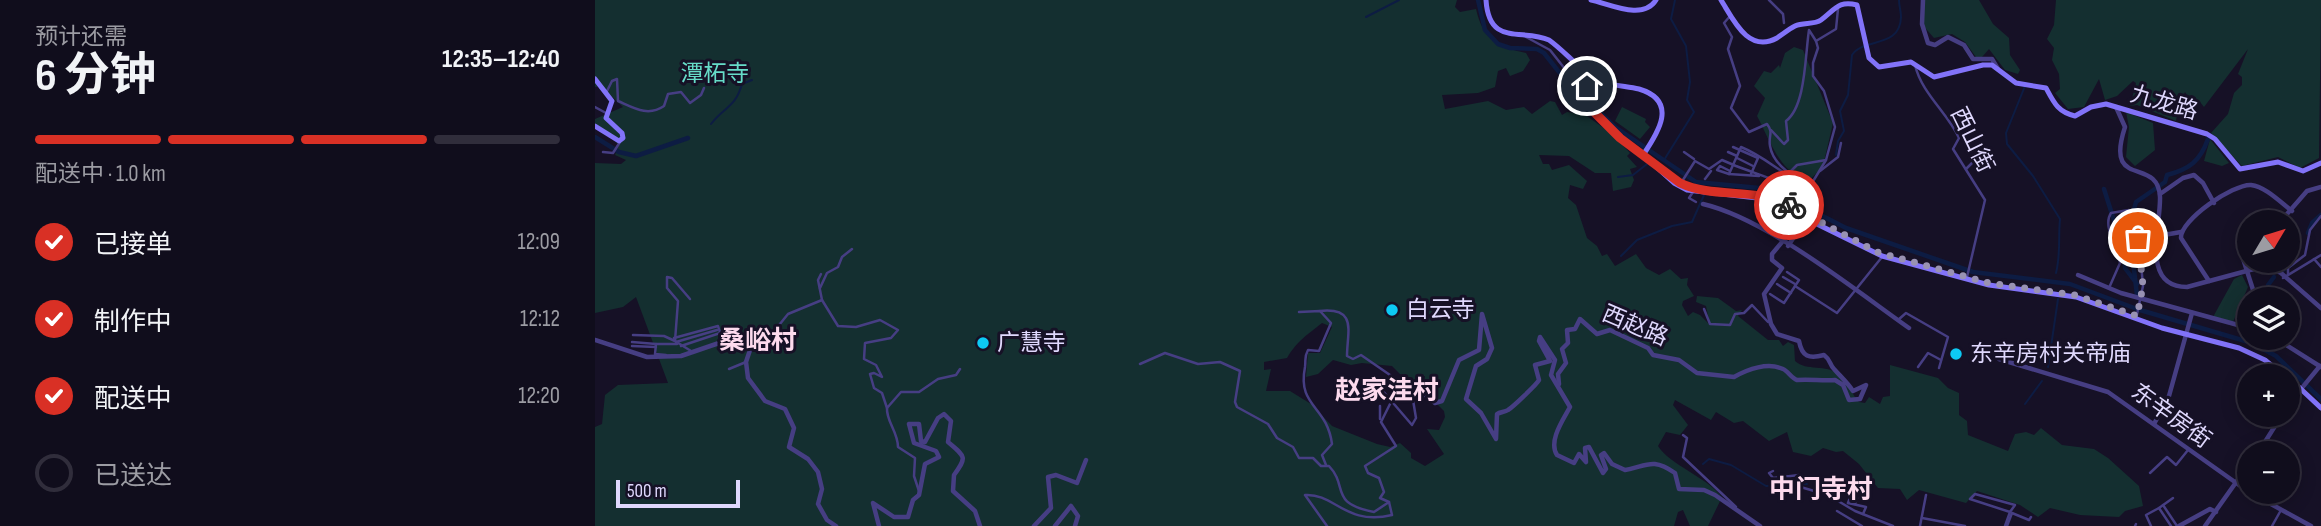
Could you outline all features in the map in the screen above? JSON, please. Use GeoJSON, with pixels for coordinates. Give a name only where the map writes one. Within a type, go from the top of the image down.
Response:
{"type":"FeatureCollection","features":[{"type":"Feature","properties":{"kind":"main road"},"geometry":{"type":"LineString","coordinates":[[1486,0],[1488,14],[1499,29],[1524,36],[1540,36],[1600,80],[1648,92],[1661,107],[1663,119],[1661,129],[1646,151]]}},
{"type":"Feature","properties":{"kind":"main road"},"geometry":{"type":"LineString","coordinates":[[1591,0],[1633,10],[1653,6],[1656,0]]}},
{"type":"Feature","properties":{"kind":"main road"},"geometry":{"type":"LineString","coordinates":[[1721,0],[1740,30],[1750,38],[1768,41],[1798,24],[1817,22],[1836,5]]}},
{"type":"Feature","properties":{"kind":"main road","name":"九龙路"},"geometry":{"type":"LineString","coordinates":[[1836,5],[1849,1],[1857,5],[1868,53],[1879,67],[1902,62],[1915,65],[1934,77],[1992,65],[2016,83],[2046,88],[2058,109],[2066,114],[2075,116],[2099,104],[2207,134],[2215,139],[2240,169],[2278,162],[2302,171],[2321,163]]}},
{"type":"Feature","properties":{"kind":"main road"},"geometry":{"type":"LineString","coordinates":[[595,79],[612,103],[606,118],[623,134],[622,140],[595,126]]}},
{"type":"Feature","properties":{"kind":"main road"},"geometry":{"type":"LineString","coordinates":[[1646,151],[1681,183],[1693,190]]}},
{"type":"Feature","properties":{"kind":"main road"},"geometry":{"type":"LineString","coordinates":[[1646,151],[1674,183],[1693,190],[1766,195],[1883,255],[1967,276],[2076,297],[2248,351],[2267,364]]}},
{"type":"Feature","properties":{"kind":"main road"},"geometry":{"type":"LineString","coordinates":[[2300,388],[2321,408]]}},
{"type":"Feature","properties":{"kind":"street"},"geometry":{"type":"LineString","coordinates":[[1769,0],[1783,14],[1784,23]]}},
{"type":"Feature","properties":{"kind":"street","name":"九龙路"},"geometry":{"type":"LineString","coordinates":[[1923,0],[1921,24],[1928,43],[1935,44],[1948,37],[1964,45],[1973,59],[1992,59],[1998,70]]}},
{"type":"Feature","properties":{"kind":"street"},"geometry":{"type":"LineString","coordinates":[[1816,41],[1836,29],[1839,14],[1836,5]]}},
{"type":"Feature","properties":{"kind":"street"},"geometry":{"type":"LineString","coordinates":[[1731,15],[1724,23],[1732,37],[1728,49],[1740,81],[1731,108],[1732,113],[1749,132],[1765,123],[1784,144],[1788,140],[1786,121],[1793,116],[1802,97],[1801,82],[1809,30],[1818,48],[1812,63],[1813,76],[1827,98],[1835,127],[1826,160],[1811,184],[1803,214],[1789,246]]}},
{"type":"Feature","properties":{"kind":"street"},"geometry":{"type":"LineString","coordinates":[[1524,36],[1550,50],[1588,90],[1581,97],[1604,123],[1646,151]]}},
{"type":"Feature","properties":{"kind":"street","name":"西山街"},"geometry":{"type":"LineString","coordinates":[[1915,65],[1934,103],[1950,119],[1959,138],[1953,149],[1985,200],[1967,276]]}},
{"type":"Feature","properties":{"kind":"street"},"geometry":{"type":"LineString","coordinates":[[606,94],[612,80],[617,79],[618,102],[635,111],[651,111],[664,106],[668,94],[681,92],[690,103],[701,96],[704,88]]}},
{"type":"Feature","properties":{"kind":"street"},"geometry":{"type":"LineString","coordinates":[[595,107],[607,113]]}},
{"type":"Feature","properties":{"kind":"street"},"geometry":{"type":"LineString","coordinates":[[2116,107],[2125,127],[2118,143],[2120,158],[2128,167],[2150,177],[2158,190],[2156,262],[2168,282],[2187,287],[2237,272]]}},
{"type":"Feature","properties":{"kind":"street"},"geometry":{"type":"LineString","coordinates":[[1771,130],[1771,150],[1793,178],[1811,184]]}},
{"type":"Feature","properties":{"kind":"street"},"geometry":{"type":"LineString","coordinates":[[603,152],[614,152],[618,144]]}},
{"type":"Feature","properties":{"kind":"street"},"geometry":{"type":"LineString","coordinates":[[1820,171],[1838,157],[1841,144]]}},
{"type":"Feature","properties":{"kind":"street"},"geometry":{"type":"LineString","coordinates":[[1734,145],[1758,156],[1794,180],[1790,187],[1770,177],[1729,172],[1740,148]]}},
{"type":"Feature","properties":{"kind":"street"},"geometry":{"type":"LineString","coordinates":[[1684,152],[1711,171]]}},
{"type":"Feature","properties":{"kind":"street"},"geometry":{"type":"LineString","coordinates":[[1728,152],[1754,167]]}},
{"type":"Feature","properties":{"kind":"street"},"geometry":{"type":"LineString","coordinates":[[1751,174],[1758,156]]}},
{"type":"Feature","properties":{"kind":"street"},"geometry":{"type":"LineString","coordinates":[[1681,183],[1695,158]]}},
{"type":"Feature","properties":{"kind":"street"},"geometry":{"type":"LineString","coordinates":[[1705,179],[1722,160],[1751,174]]}},
{"type":"Feature","properties":{"kind":"street"},"geometry":{"type":"LineString","coordinates":[[1789,173],[1797,165],[1826,160]]}},
{"type":"Feature","properties":{"kind":"street"},"geometry":{"type":"LineString","coordinates":[[1966,169],[1975,160]]}},
{"type":"Feature","properties":{"kind":"street"},"geometry":{"type":"LineString","coordinates":[[1766,195],[1767,185],[1775,169]]}},
{"type":"Feature","properties":{"kind":"street"},"geometry":{"type":"LineString","coordinates":[[2158,190],[2193,175],[2203,183],[2214,203]]}},
{"type":"Feature","properties":{"kind":"street"},"geometry":{"type":"LineString","coordinates":[[2209,281],[2181,240],[2181,232],[2187,221],[2237,187],[2252,186],[2263,190],[2291,210],[2307,191],[2321,188]]}},
{"type":"Feature","properties":{"kind":"street"},"geometry":{"type":"LineString","coordinates":[[1693,190],[1689,198],[1696,202]]}},
{"type":"Feature","properties":{"kind":"street"},"geometry":{"type":"LineString","coordinates":[[1804,193],[1809,196]]}},
{"type":"Feature","properties":{"kind":"street"},"geometry":{"type":"LineString","coordinates":[[1703,204],[1757,227],[1789,246],[1909,328]]}},
{"type":"Feature","properties":{"kind":"street"},"geometry":{"type":"LineString","coordinates":[[2109,288],[2120,263],[2107,225],[2111,213],[2134,213],[2143,286],[2137,318]]}},
{"type":"Feature","properties":{"kind":"street"},"geometry":{"type":"LineString","coordinates":[[2285,276],[2288,268],[2304,257],[2310,230],[2321,216]]}},
{"type":"Feature","properties":{"kind":"street"},"geometry":{"type":"LineString","coordinates":[[2158,236],[2181,232]]}},
{"type":"Feature","properties":{"kind":"street"},"geometry":{"type":"LineString","coordinates":[[1770,324],[1764,294],[1782,268],[1772,260],[1772,254],[1782,242]]}},
{"type":"Feature","properties":{"kind":"street"},"geometry":{"type":"LineString","coordinates":[[820,288],[827,273],[837,268],[842,257],[852,249]]}},
{"type":"Feature","properties":{"kind":"street"},"geometry":{"type":"LineString","coordinates":[[1783,277],[1837,313],[1883,255]]}},
{"type":"Feature","properties":{"kind":"street"},"geometry":{"type":"LineString","coordinates":[[2285,276],[2321,255]]}},
{"type":"Feature","properties":{"kind":"street"},"geometry":{"type":"LineString","coordinates":[[2314,259],[2321,267]]}},
{"type":"Feature","properties":{"kind":"street"},"geometry":{"type":"LineString","coordinates":[[1770,294],[1784,303],[1799,280],[1787,272]]}},
{"type":"Feature","properties":{"kind":"street"},"geometry":{"type":"LineString","coordinates":[[2280,273],[2321,310]]}},
{"type":"Feature","properties":{"kind":"street"},"geometry":{"type":"LineString","coordinates":[[821,274],[818,280],[822,300],[838,326],[856,327],[880,320],[898,330],[891,338],[865,343],[864,359],[876,365],[882,377],[873,372],[870,377],[874,388],[882,393],[887,408],[886,415],[898,435],[898,447],[915,458],[914,476],[919,493]]}},
{"type":"Feature","properties":{"kind":"street"},"geometry":{"type":"LineString","coordinates":[[2078,275],[2191,316],[2237,326]]}},
{"type":"Feature","properties":{"kind":"street"},"geometry":{"type":"LineString","coordinates":[[677,342],[678,300],[666,286],[667,277],[672,278],[690,299]]}},
{"type":"Feature","properties":{"kind":"street"},"geometry":{"type":"LineString","coordinates":[[1777,284],[1791,293]]}},
{"type":"Feature","properties":{"kind":"street"},"geometry":{"type":"LineString","coordinates":[[595,340],[643,356],[669,356],[723,342],[742,341],[763,345],[788,314],[822,300]]}},
{"type":"Feature","properties":{"kind":"street"},"geometry":{"type":"LineString","coordinates":[[1704,309],[1710,324],[1730,325],[1735,314],[1744,313],[1752,305],[1770,324]]}},
{"type":"Feature","properties":{"kind":"street"},"geometry":{"type":"LineString","coordinates":[[1320,311],[1331,324],[1319,351],[1308,351],[1305,354],[1302,385],[1307,399],[1320,411],[1329,429],[1332,444],[1322,455],[1326,465],[1335,473],[1336,484],[1343,497],[1355,507],[1374,512],[1389,502]]}},
{"type":"Feature","properties":{"kind":"street"},"geometry":{"type":"LineString","coordinates":[[1299,313],[1336,311],[1345,315],[1349,323],[1347,356],[1353,359],[1361,355],[1388,373],[1401,392],[1413,400],[1416,418],[1412,425],[1382,390]]}},
{"type":"Feature","properties":{"kind":"street"},"geometry":{"type":"LineString","coordinates":[[1898,320],[1906,313],[1948,337],[1939,368]]}},
{"type":"Feature","properties":{"kind":"street"},"geometry":{"type":"LineString","coordinates":[[1413,400],[1423,393],[1437,404],[1442,401],[1459,360],[1479,349],[1481,314],[1492,348],[1487,359],[1476,366],[1466,399],[1481,413],[1496,439],[1497,414],[1509,410],[1527,390],[1538,384],[1535,365],[1550,361],[1539,341],[1540,337],[1555,360],[1551,375],[1559,385],[1570,409],[1556,436],[1553,448],[1557,455],[1574,463],[1579,454],[1586,462],[1585,448],[1589,447],[1603,473],[1606,468],[1601,455],[1604,453],[1612,464],[1625,470],[1645,462],[1664,466],[1675,473],[1679,489],[1707,491],[1761,526]]}},
{"type":"Feature","properties":{"kind":"street"},"geometry":{"type":"LineString","coordinates":[[2154,424],[2169,396],[2191,316]]}},
{"type":"Feature","properties":{"kind":"street","name":"西赵路"},"geometry":{"type":"LineString","coordinates":[[1559,385],[1558,374],[1566,363],[1562,349],[1568,343],[1567,330],[1576,329],[1580,318],[1597,334],[1610,330],[1648,348],[1653,355],[1679,360],[1697,373],[1734,377],[1742,371],[1769,365],[1782,368],[1797,380],[1835,380],[1843,386],[1849,400],[1860,399],[1866,385],[1853,391],[1847,380],[1833,369],[1830,359],[1825,355],[1811,358],[1806,356],[1799,348],[1799,341],[1777,334],[1770,324]]}},
{"type":"Feature","properties":{"kind":"street"},"geometry":{"type":"LineString","coordinates":[[677,342],[718,326],[723,342]]}},
{"type":"Feature","properties":{"kind":"street"},"geometry":{"type":"LineString","coordinates":[[632,344],[677,342],[719,331]]}},
{"type":"Feature","properties":{"kind":"street"},"geometry":{"type":"LineString","coordinates":[[633,335],[664,336],[692,351]]}},
{"type":"Feature","properties":{"kind":"street"},"geometry":{"type":"LineString","coordinates":[[656,345],[655,354],[669,356]]}},
{"type":"Feature","properties":{"kind":"street"},"geometry":{"type":"LineString","coordinates":[[752,345],[745,362],[748,377],[762,398],[785,410],[794,428],[789,446],[815,467],[821,489],[818,504],[827,520],[836,526]]}},
{"type":"Feature","properties":{"kind":"street"},"geometry":{"type":"LineString","coordinates":[[2295,350],[2320,365],[2300,386]]}},
{"type":"Feature","properties":{"kind":"street"},"geometry":{"type":"LineString","coordinates":[[1140,364],[1165,353],[1198,364],[1220,362],[1240,371],[1235,401],[1239,409],[1268,424],[1276,437],[1293,447],[1299,458],[1313,458],[1317,463],[1326,465]]}},
{"type":"Feature","properties":{"kind":"street"},"geometry":{"type":"LineString","coordinates":[[1918,367],[1928,353],[1941,361]]}},
{"type":"Feature","properties":{"kind":"street","name":"东辛房街"},"geometry":{"type":"LineString","coordinates":[[1999,359],[2101,388],[2237,485]]}},
{"type":"Feature","properties":{"kind":"street"},"geometry":{"type":"LineString","coordinates":[[729,369],[745,362]]}},
{"type":"Feature","properties":{"kind":"street"},"geometry":{"type":"LineString","coordinates":[[887,408],[901,392],[919,392],[938,379],[956,375],[960,369]]}},
{"type":"Feature","properties":{"kind":"street"},"geometry":{"type":"LineString","coordinates":[[1381,422],[1391,402]]}},
{"type":"Feature","properties":{"kind":"street"},"geometry":{"type":"LineString","coordinates":[[1380,405],[1381,422],[1396,446],[1365,466],[1368,473],[1379,478],[1383,486],[1380,498],[1389,502]]}},
{"type":"Feature","properties":{"kind":"street"},"geometry":{"type":"LineString","coordinates":[[879,526],[873,503],[894,517],[904,518],[911,515],[912,503],[919,493],[925,464],[939,457],[936,451],[915,443],[909,424],[912,422],[920,426],[921,441],[925,442],[938,418],[944,414],[951,421],[948,442],[959,450],[964,459],[962,467],[954,475],[953,491],[975,511],[980,526]]}},
{"type":"Feature","properties":{"kind":"street"},"geometry":{"type":"LineString","coordinates":[[1683,435],[1687,438],[1683,457],[1742,513]]}},
{"type":"Feature","properties":{"kind":"street"},"geometry":{"type":"LineString","coordinates":[[2150,473],[2167,457],[2176,465],[2189,450]]}},
{"type":"Feature","properties":{"kind":"street"},"geometry":{"type":"LineString","coordinates":[[1034,526],[1051,508],[1048,477],[1056,475],[1077,483],[1086,460]]}},
{"type":"Feature","properties":{"kind":"street"},"geometry":{"type":"LineString","coordinates":[[1773,471],[1769,473],[1773,478],[1799,475]]}},
{"type":"Feature","properties":{"kind":"street"},"geometry":{"type":"LineString","coordinates":[[1786,476],[1797,484],[1828,495],[1893,526]]}},
{"type":"Feature","properties":{"kind":"street"},"geometry":{"type":"LineString","coordinates":[[1828,495],[1834,480]]}},
{"type":"Feature","properties":{"kind":"street"},"geometry":{"type":"LineString","coordinates":[[1817,491],[1821,482]]}},
{"type":"Feature","properties":{"kind":"street"},"geometry":{"type":"LineString","coordinates":[[2207,526],[2237,485]]}},
{"type":"Feature","properties":{"kind":"street"},"geometry":{"type":"LineString","coordinates":[[2207,526],[2237,485]]}},
{"type":"Feature","properties":{"kind":"street"},"geometry":{"type":"LineString","coordinates":[[1327,526],[1318,510],[1304,496],[1310,494],[1334,512]]}},
{"type":"Feature","properties":{"kind":"street"},"geometry":{"type":"LineString","coordinates":[[2006,526],[2015,505],[1975,494],[1970,499],[2010,512]]}},
{"type":"Feature","properties":{"kind":"street"},"geometry":{"type":"LineString","coordinates":[[1847,504],[1851,495],[1857,498],[1855,504]]}},
{"type":"Feature","properties":{"kind":"street"},"geometry":{"type":"LineString","coordinates":[[1920,526],[1927,495]]}},
{"type":"Feature","properties":{"kind":"street"},"geometry":{"type":"LineString","coordinates":[[2151,526],[2146,515],[2173,498]]}},
{"type":"Feature","properties":{"kind":"street"},"geometry":{"type":"LineString","coordinates":[[1374,524],[1392,514],[1389,502]]}},
{"type":"Feature","properties":{"kind":"street"},"geometry":{"type":"LineString","coordinates":[[1847,504],[1866,507],[1863,514]]}},
{"type":"Feature","properties":{"kind":"street","name":"东辛房街"},"geometry":{"type":"LineString","coordinates":[[2270,504],[2311,526]]}},
{"type":"Feature","properties":{"kind":"street"},"geometry":{"type":"LineString","coordinates":[[2163,505],[2178,526],[2210,509],[2216,512]]}},
{"type":"Feature","properties":{"kind":"street"},"geometry":{"type":"LineString","coordinates":[[1055,526],[1071,506],[1078,516],[1075,526]]}},
{"type":"Feature","properties":{"kind":"street"},"geometry":{"type":"LineString","coordinates":[[2159,508],[2170,526]]}},
{"type":"Feature","properties":{"kind":"street"},"geometry":{"type":"LineString","coordinates":[[2272,526],[2281,510]]}},
{"type":"Feature","properties":{"kind":"street"},"geometry":{"type":"LineString","coordinates":[[1837,511],[1862,526]]}},
{"type":"Feature","properties":{"kind":"street"},"geometry":{"type":"LineString","coordinates":[[2006,526],[2012,513],[2029,520],[2031,517]]}},
{"type":"Feature","properties":{"kind":"street"},"geometry":{"type":"LineString","coordinates":[[1922,518],[1965,526]]}},
{"type":"Feature","properties":{"kind":"green space","name":"潭柘寺"},"geometry":{"type":"Polygon","coordinates":[[[595,0],[1457,0],[1455,7],[1460,12],[1476,9],[1483,28],[1493,40],[1507,48],[1526,53],[1530,60],[1523,71],[1510,76],[1506,68],[1498,71],[1495,87],[1478,93],[1442,95],[1445,109],[1488,101],[1506,110],[1524,107],[1532,114],[1550,101],[1555,102],[1562,115],[1567,112],[1584,114],[1612,134],[1630,153],[1627,156],[1637,167],[1630,169],[1634,180],[1631,187],[1613,191],[1611,173],[1595,173],[1569,156],[1539,155],[1543,164],[1549,164],[1552,170],[1569,165],[1587,181],[1583,189],[1570,185],[1568,198],[1576,205],[1587,238],[1597,246],[1602,256],[1607,254],[1615,266],[1636,254],[1646,268],[1659,275],[1670,269],[1681,279],[1688,278],[1687,285],[1694,296],[1683,301],[1682,305],[1688,316],[1693,312],[1710,325],[1706,306],[1696,302],[1697,296],[1718,298],[1736,311],[1742,310],[1738,316],[1768,340],[1779,340],[1783,346],[1788,342],[1794,345],[1795,361],[1805,366],[1828,369],[1840,375],[1859,402],[1865,403],[1869,397],[1880,404],[1883,397],[1890,396],[1890,365],[1938,378],[1948,388],[1959,393],[1959,415],[1967,421],[1968,435],[2008,451],[2015,434],[2026,432],[2034,435],[2041,428],[2062,445],[2094,449],[2139,486],[2143,506],[2125,511],[2119,517],[2080,515],[2050,508],[2038,517],[2020,505],[1977,491],[1966,503],[1919,490],[1907,500],[1900,489],[1878,488],[1859,464],[1843,451],[1823,448],[1811,456],[1793,452],[1787,432],[1769,441],[1743,421],[1734,423],[1716,412],[1711,420],[1675,400],[1673,405],[1688,425],[1680,435],[1666,432],[1658,446],[1663,453],[1707,483],[1722,497],[1708,526],[1690,526],[1683,510],[1678,512],[1674,526],[595,526],[595,427],[602,424],[605,395],[618,385],[668,383],[636,297],[623,307],[595,313],[595,163],[621,164],[626,160],[615,155],[619,145],[595,124],[595,119],[623,107],[601,86],[595,87],[595,0]],[[1322,323],[1299,342],[1287,358],[1264,362],[1264,370],[1271,369],[1266,391],[1290,391],[1311,404],[1332,426],[1377,444],[1390,447],[1400,443],[1411,453],[1411,458],[1425,466],[1444,454],[1427,429],[1439,430],[1445,417],[1444,411],[1423,390],[1425,376],[1408,382],[1392,366],[1362,363],[1351,365],[1333,360],[1318,374],[1306,377],[1308,353],[1320,353],[1332,327],[1322,323]]]}},
{"type":"Feature","properties":{"kind":"green space"},"geometry":{"type":"Polygon","coordinates":[[[1922,0],[1979,0],[1993,24],[2009,38],[2010,55],[2020,70],[2018,74],[2005,70],[1989,49],[1982,57],[1976,57],[1965,42],[1952,34],[1934,38],[1920,22],[1922,0]]]}},
{"type":"Feature","properties":{"kind":"green space"},"geometry":{"type":"Polygon","coordinates":[[[2056,0],[2321,0],[2319,158],[2300,168],[2278,157],[2242,166],[2211,133],[2228,114],[2234,93],[2242,85],[2242,77],[2238,74],[2248,49],[2204,107],[2200,102],[2191,101],[2185,92],[2180,103],[2167,103],[2166,107],[2178,109],[2176,121],[2137,105],[2130,106],[2136,83],[2133,81],[2117,96],[2105,100],[2099,79],[2084,107],[2068,109],[2055,93],[2060,89],[2059,74],[2052,60],[2054,48],[2047,39],[2054,25],[2056,0]]]}},
{"type":"Feature","properties":{"kind":"green space"},"geometry":{"type":"Polygon","coordinates":[[[1794,47],[1803,50],[1833,123],[1823,166],[1810,180],[1791,172],[1784,164],[1757,116],[1765,98],[1754,86],[1764,71],[1771,73],[1779,65],[1780,68],[1785,53],[1794,47]]]}},
{"type":"Feature","properties":{"kind":"green space"},"geometry":{"type":"Polygon","coordinates":[[[1622,107],[1646,119],[1645,122],[1650,127],[1640,139],[1615,121],[1622,107]]]}},
{"type":"Feature","properties":{"kind":"green space"},"geometry":{"type":"Polygon","coordinates":[[[2126,112],[2153,123],[2155,150],[2135,166],[2126,157],[2129,127],[2126,112]]]}},
{"type":"Feature","properties":{"kind":"green space"},"geometry":{"type":"Polygon","coordinates":[[[2210,139],[2229,163],[2222,166],[2204,161],[2210,139]]]}},
{"type":"Feature","properties":{"kind":"green space"},"geometry":{"type":"Polygon","coordinates":[[[2242,275],[2248,287],[2237,287],[2237,313],[2233,322],[2213,317],[2234,279],[2242,275]]]}},
{"type":"Feature","properties":{"kind":"waterway"},"geometry":{"type":"LineString","coordinates":[[1366,17],[1399,0]]}},
{"type":"Feature","properties":{"kind":"waterway"},"geometry":{"type":"LineString","coordinates":[[1478,0],[1485,30],[1498,44],[1510,48],[1537,49],[1544,53],[1559,72],[1615,127],[1696,182],[1770,189],[1846,228],[1973,272],[2070,284],[2137,309]]}},
{"type":"Feature","properties":{"kind":"waterway"},"geometry":{"type":"LineString","coordinates":[[1664,160],[1694,112],[1687,100],[1690,82],[1686,46],[1671,19],[1675,0]]}},
{"type":"Feature","properties":{"kind":"waterway"},"geometry":{"type":"LineString","coordinates":[[1836,155],[1838,141],[1844,131],[1840,111],[1848,95],[1852,55],[1865,46],[1895,34],[1901,17],[1899,0]]}},
{"type":"Feature","properties":{"kind":"waterway"},"geometry":{"type":"LineString","coordinates":[[711,124],[733,102],[742,84],[752,80]]}},
{"type":"Feature","properties":{"kind":"waterway"},"geometry":{"type":"LineString","coordinates":[[2025,86],[2006,133],[2007,144],[2033,176],[2060,219],[2056,273]]}},
{"type":"Feature","properties":{"kind":"waterway"},"geometry":{"type":"LineString","coordinates":[[595,137],[619,152],[636,156],[688,138]]}},
{"type":"Feature","properties":{"kind":"waterway"},"geometry":{"type":"LineString","coordinates":[[2137,295],[2129,227],[2136,202],[2165,182],[2167,175],[2193,163],[2208,139]]}},
{"type":"Feature","properties":{"kind":"waterway"},"geometry":{"type":"LineString","coordinates":[[1618,177],[1633,175],[1647,164]]}},
{"type":"Feature","properties":{"kind":"waterway"},"geometry":{"type":"LineString","coordinates":[[2104,189],[2124,252],[2125,268],[2137,284]]}},
{"type":"Feature","properties":{"kind":"waterway"},"geometry":{"type":"LineString","coordinates":[[1621,256],[1637,240],[1672,226],[1692,222],[1704,195]]}},
{"type":"Feature","properties":{"kind":"waterway"},"geometry":{"type":"LineString","coordinates":[[2308,233],[2312,223],[2321,215]]}},
{"type":"Feature","properties":{"kind":"waterway"},"geometry":{"type":"LineString","coordinates":[[2268,287],[2274,277]]}},
{"type":"Feature","properties":{"kind":"waterway"},"geometry":{"type":"LineString","coordinates":[[2048,367],[2058,299]]}},
{"type":"Feature","properties":{"kind":"waterway"},"geometry":{"type":"LineString","coordinates":[[2140,310],[2252,343],[2276,356],[2321,399]]}},
{"type":"Feature","properties":{"kind":"waterway"},"geometry":{"type":"LineString","coordinates":[[2025,404],[2042,381]]}},
{"type":"Feature","properties":{"kind":"waterway"},"geometry":{"type":"LineString","coordinates":[[1703,464],[1709,459],[1731,465],[1766,486],[1807,484]]}},
{"type":"Feature","properties":{"kind":"way so far"},"geometry":{"type":"LineString","coordinates":[[1789,205],[1850,240],[1877,252],[1989,283],[2075,295],[2137,316],[2143,286],[2138,238]]}},
{"type":"Feature","properties":{"kind":"place","name":"白云寺"},"geometry":{"type":"Point","coordinates":[1392,310]}},
{"type":"Feature","properties":{"kind":"place","name":"广慧寺"},"geometry":{"type":"Point","coordinates":[983,343]}},
{"type":"Feature","properties":{"kind":"place","name":"东辛房村关帝庙"},"geometry":{"type":"Point","coordinates":[1956,354]}},
{"type":"Feature","properties":{"kind":"district","name":"桑峪村"},"geometry":{"type":"Point","coordinates":[758,341]}},
{"type":"Feature","properties":{"kind":"district","name":"赵家洼村"},"geometry":{"type":"Point","coordinates":[1387,391]}},
{"type":"Feature","properties":{"kind":"district","name":"中门寺村"},"geometry":{"type":"Point","coordinates":[1821,490]}},
{"type":"Feature","properties":{"kind":"route"},"geometry":{"type":"LineString","coordinates":[[1587,86],[1588,90],[1581,99],[1604,123],[1680,183],[1694,189],[1769,197],[1789,205]]}}]}
